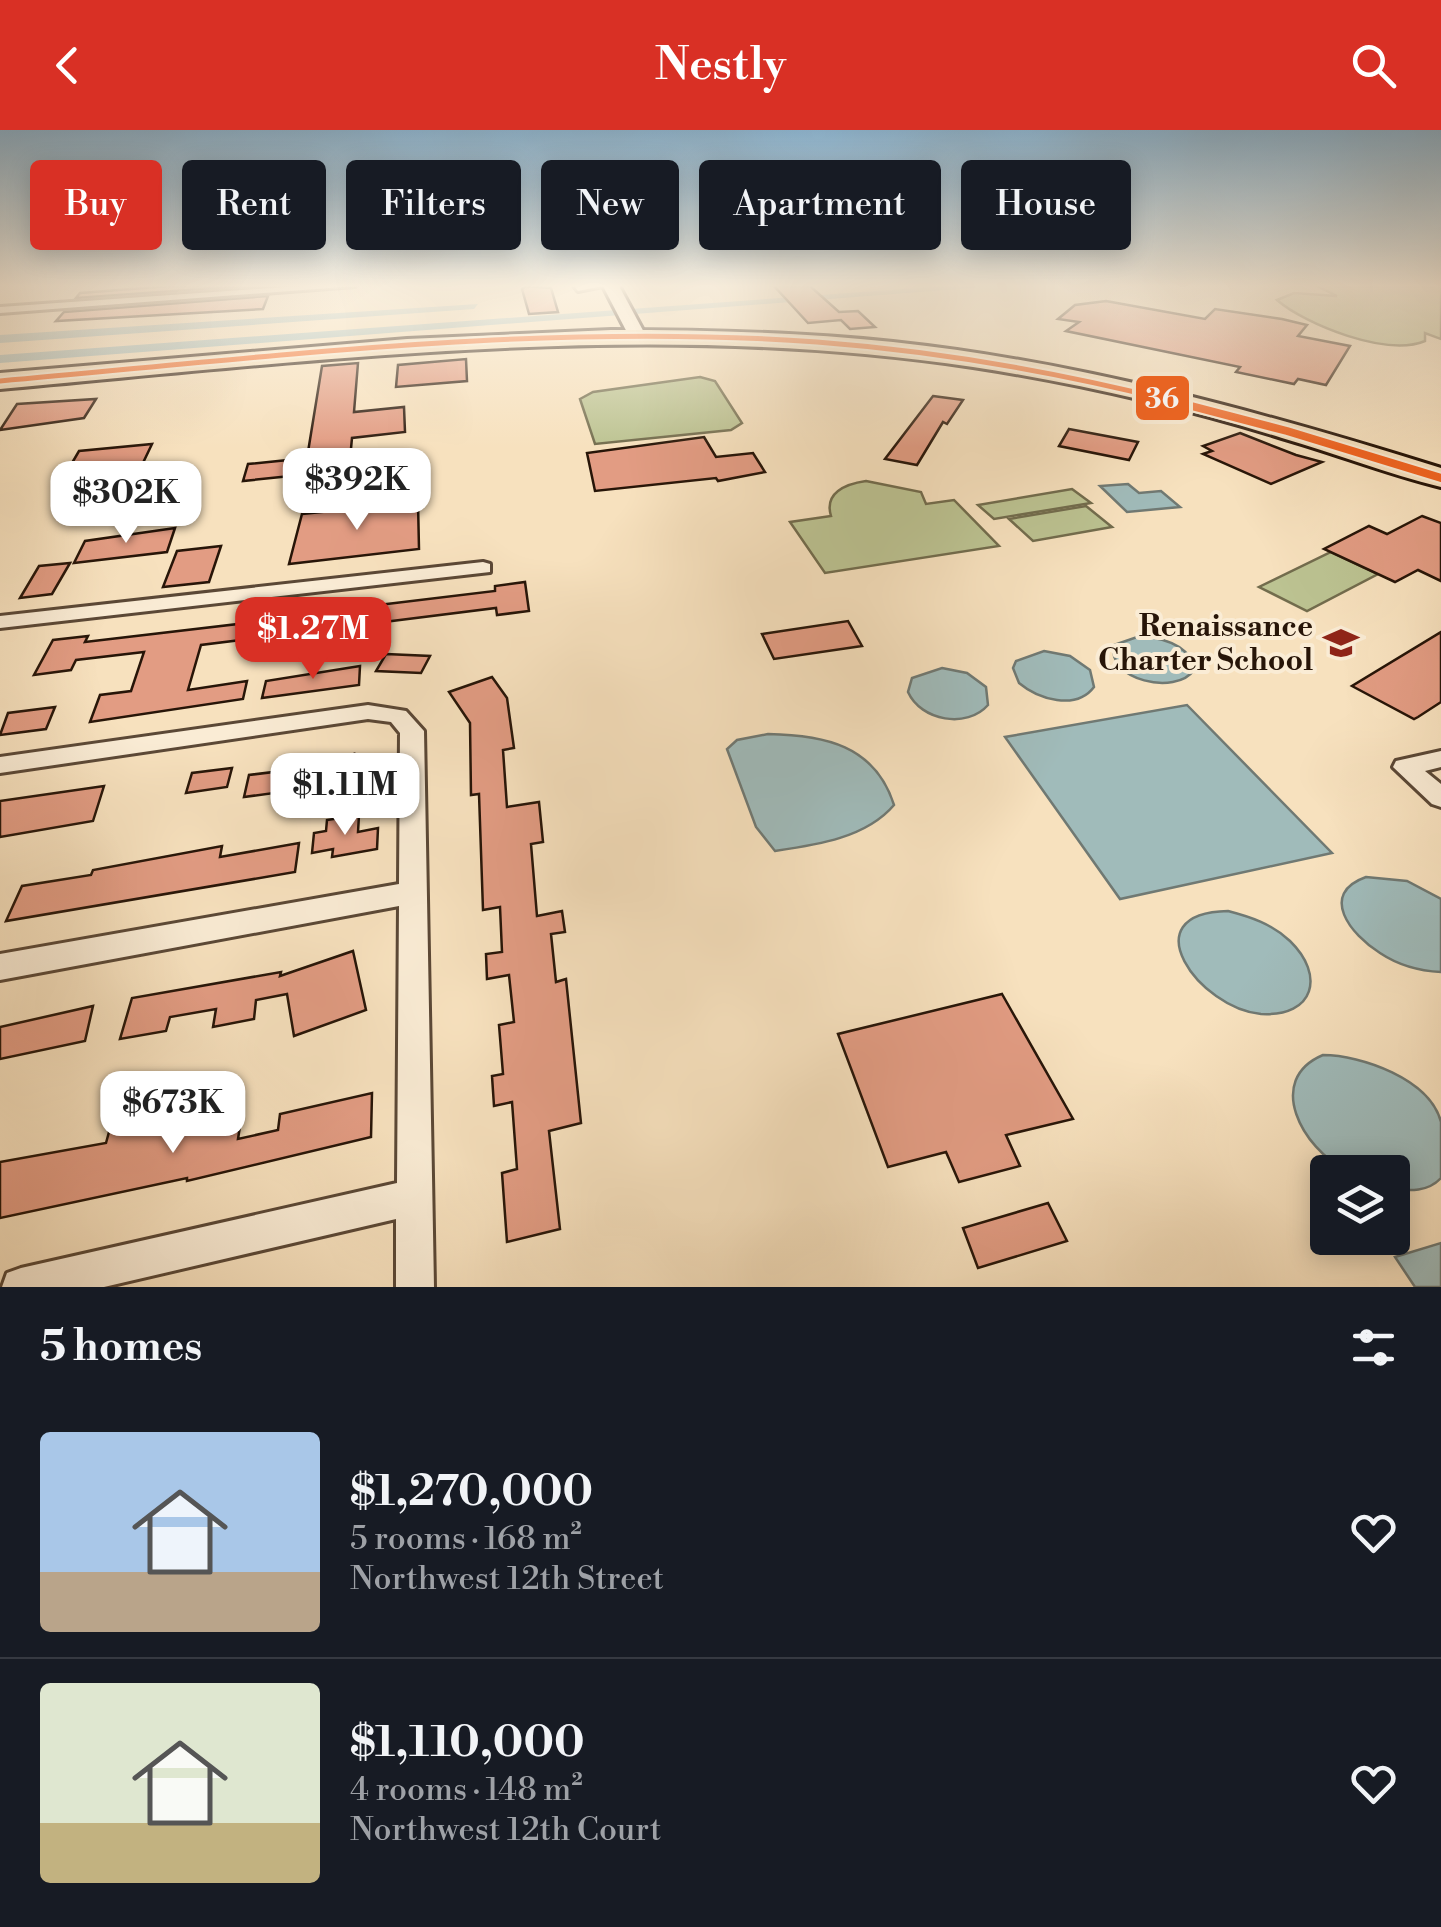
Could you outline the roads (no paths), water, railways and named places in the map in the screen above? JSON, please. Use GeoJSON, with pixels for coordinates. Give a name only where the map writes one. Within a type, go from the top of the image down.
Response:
{"type":"FeatureCollection","features":[{"type":"Feature","properties":{"kind":"highway"},"geometry":{"type":"LineString","coordinates":[[0,372],[397,340]]}},
{"type":"Feature","properties":{"kind":"highway"},"geometry":{"type":"LineString","coordinates":[[0,381],[489,340]]}},
{"type":"Feature","properties":{"kind":"highway"},"geometry":{"type":"LineString","coordinates":[[779,340],[903,350],[1064,374],[1441,464]]}},
{"type":"Feature","properties":{"kind":"highway"},"geometry":{"type":"LineString","coordinates":[[832,340],[870,340]]}},
{"type":"Feature","properties":{"kind":"highway"},"geometry":{"type":"LineString","coordinates":[[892,340],[1068,365],[1255,407],[1441,478]]}},
{"type":"Feature","properties":{"kind":"street"},"geometry":{"type":"LineString","coordinates":[[0,622],[483,568]]}},
{"type":"Feature","properties":{"kind":"street"},"geometry":{"type":"LineString","coordinates":[[0,765],[368,712],[398,716],[412,732],[415,1287]]}},
{"type":"Feature","properties":{"kind":"street"},"geometry":{"type":"LineString","coordinates":[[1441,759],[1405,767],[1441,798]]}},
{"type":"Feature","properties":{"kind":"street"},"geometry":{"type":"LineString","coordinates":[[0,966],[414,892]]}},
{"type":"Feature","properties":{"kind":"street"},"geometry":{"type":"LineString","coordinates":[[21,1287],[415,1197]]}},
{"type":"Feature","properties":{"kind":"water"},"geometry":{"type":"Polygon","coordinates":[[[1128,484],[1139,493],[1161,491],[1180,507],[1127,512],[1100,486],[1128,484]]]}},
{"type":"Feature","properties":{"kind":"water"},"geometry":{"type":"Polygon","coordinates":[[[1140,636],[1166,641],[1181,649],[1192,661],[1194,670],[1173,682],[1159,683],[1131,675],[1114,657],[1114,645],[1140,636]]]}},
{"type":"Feature","properties":{"kind":"water"},"geometry":{"type":"Polygon","coordinates":[[[1044,651],[1070,656],[1090,670],[1094,687],[1077,699],[1057,700],[1036,694],[1019,683],[1013,668],[1016,661],[1044,651]]]}},
{"type":"Feature","properties":{"kind":"water"},"geometry":{"type":"Polygon","coordinates":[[[942,668],[967,673],[986,687],[988,705],[979,713],[957,719],[923,710],[908,692],[912,678],[942,668]]]}},
{"type":"Feature","properties":{"kind":"water"},"geometry":{"type":"Polygon","coordinates":[[[1187,705],[1332,853],[1120,899],[1005,737],[1187,705]]]}},
{"type":"Feature","properties":{"kind":"water"},"geometry":{"type":"Polygon","coordinates":[[[768,734],[827,741],[861,756],[885,785],[894,805],[855,832],[823,843],[775,851],[756,827],[727,749],[737,740],[768,734]]]}},
{"type":"Feature","properties":{"kind":"water"},"geometry":{"type":"Polygon","coordinates":[[[1366,877],[1407,881],[1441,899],[1441,972],[1409,967],[1387,957],[1350,926],[1344,915],[1344,894],[1352,884],[1366,877]]]}},
{"type":"Feature","properties":{"kind":"water"},"geometry":{"type":"Polygon","coordinates":[[[1228,911],[1276,930],[1301,954],[1308,967],[1309,991],[1293,1009],[1261,1014],[1238,1008],[1216,996],[1184,961],[1179,943],[1183,927],[1198,916],[1228,911]]]}},
{"type":"Feature","properties":{"kind":"water"},"geometry":{"type":"Polygon","coordinates":[[[1323,1055],[1356,1059],[1392,1072],[1423,1093],[1441,1122],[1441,1178],[1425,1188],[1410,1190],[1410,1155],[1325,1155],[1304,1131],[1296,1114],[1296,1081],[1305,1066],[1323,1055]]]}},
{"type":"Feature","properties":{"kind":"water"},"geometry":{"type":"Polygon","coordinates":[[[1441,1243],[1441,1287],[1415,1287],[1395,1257],[1441,1243]]]}},
{"type":"Feature","properties":{"kind":"waterway"},"geometry":{"type":"LineString","coordinates":[[0,359],[258,340]]}},
{"type":"Feature","properties":{"kind":"place","name":"Renaissance Charter School"},"geometry":{"type":"Point","coordinates":[1341,643]}}]}
